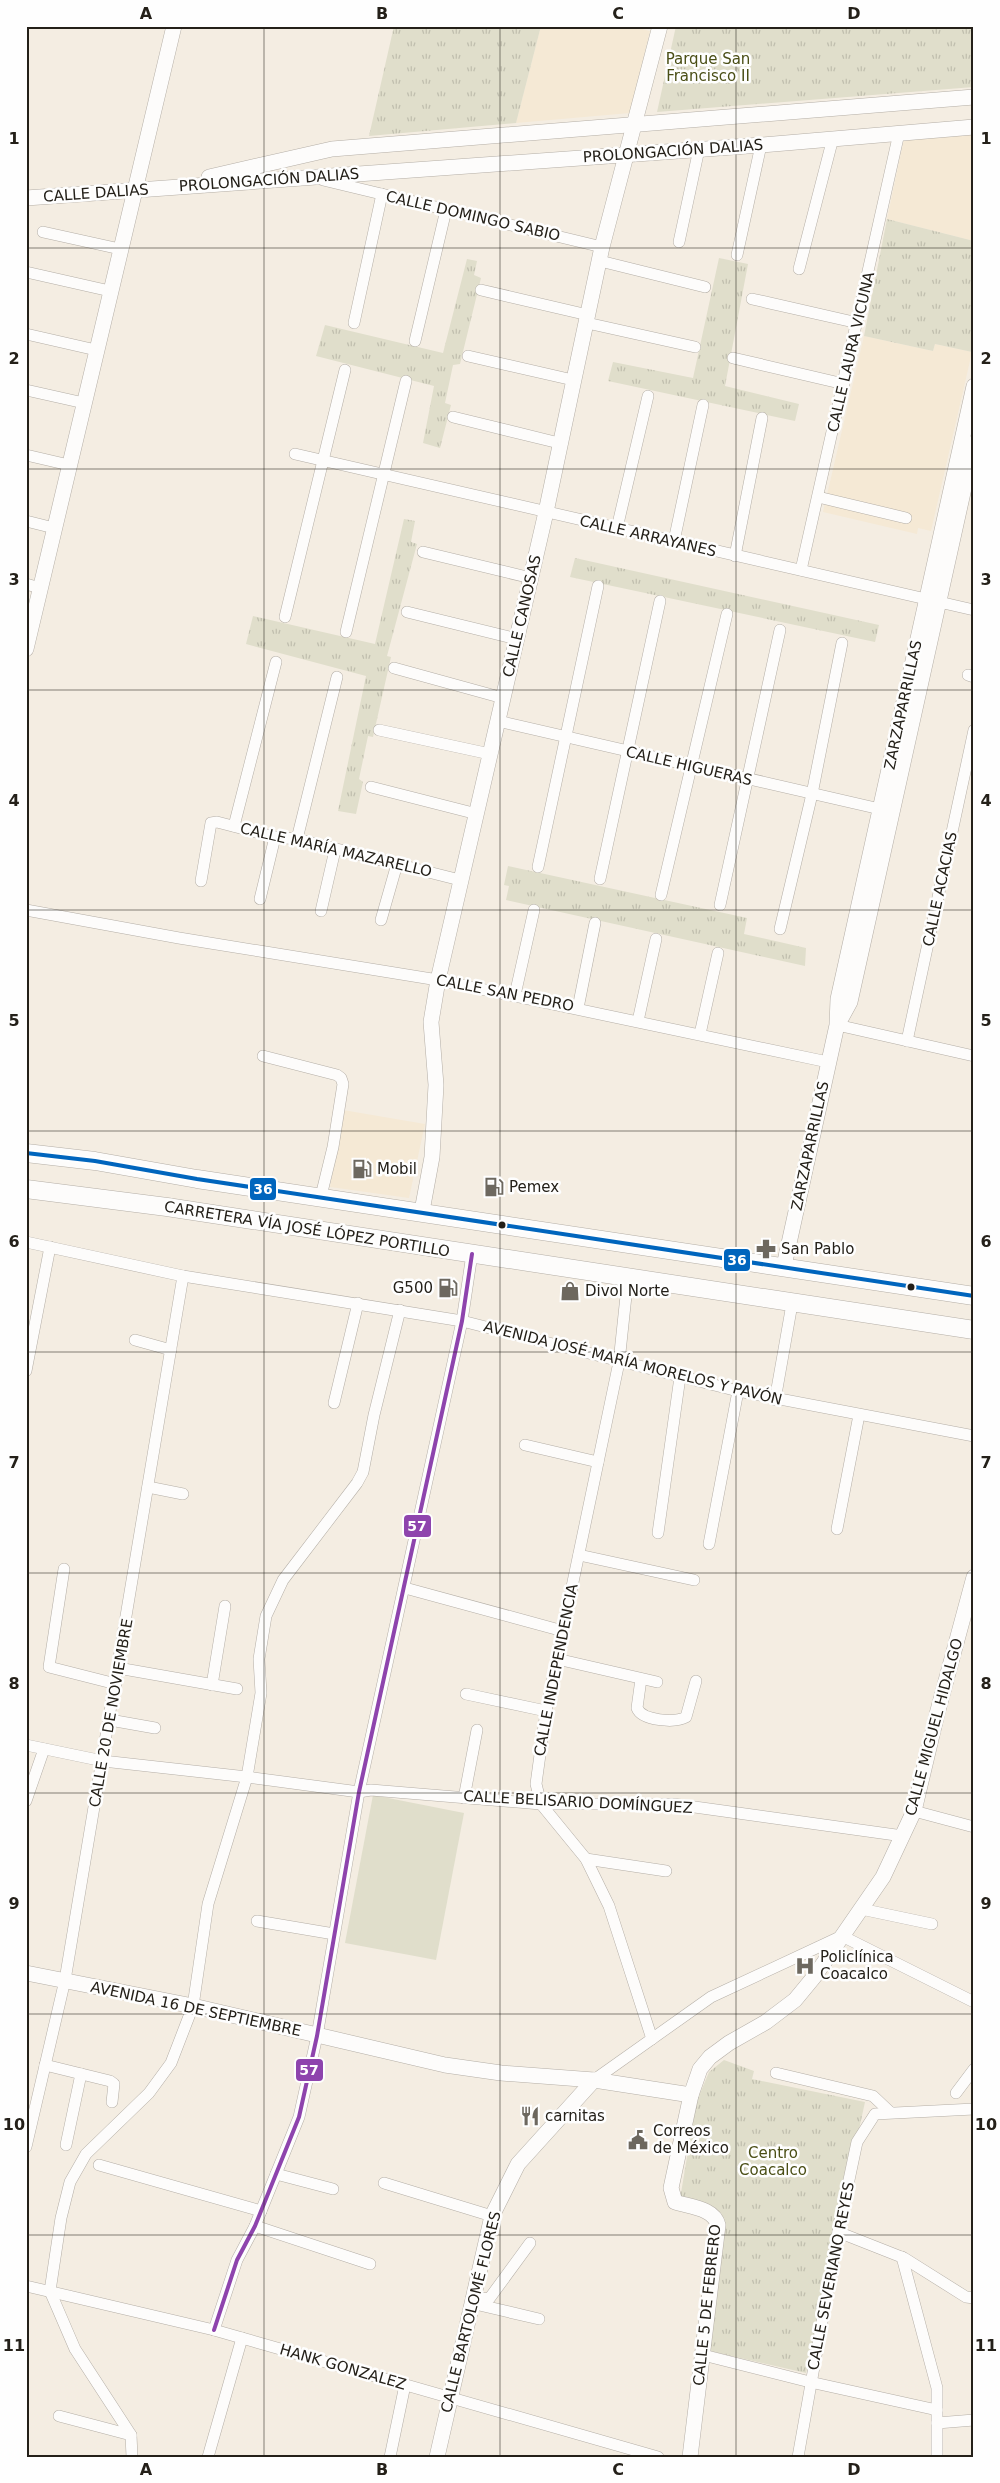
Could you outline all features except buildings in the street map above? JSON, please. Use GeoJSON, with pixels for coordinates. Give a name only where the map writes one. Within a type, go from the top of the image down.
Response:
{"type":"FeatureCollection","features":[{"type":"Feature","properties":{"kind":"main road"},"geometry":{"type":"LineString","coordinates":[[26,1154],[95,1161],[197,1179],[422,1211],[974,1296]]}},
{"type":"Feature","properties":{"kind":"main road"},"geometry":{"type":"LineString","coordinates":[[26,1179],[60,1183],[167,1207]]}},
{"type":"Feature","properties":{"kind":"main road","name":"CARRETERA VÍA JOSÉ LÓPEZ PORTILLO"},"geometry":{"type":"LineString","coordinates":[[26,1189],[167,1207],[628,1277],[792,1304],[974,1330]]}},
{"type":"Feature","properties":{"kind":"street"},"geometry":{"type":"LineString","coordinates":[[26,648],[33,586],[54,528],[64,464],[84,403],[90,349],[110,291],[174,26]]}},
{"type":"Feature","properties":{"kind":"street","name":"CALLE CANOSAS"},"geometry":{"type":"LineString","coordinates":[[422,1211],[432,1157],[436,1085],[431,1022],[438,980],[546,512],[559,443],[601,254],[660,26]]}},
{"type":"Feature","properties":{"kind":"street","name":"PROLONGACIÓN DALIAS"},"geometry":{"type":"LineString","coordinates":[[166,187],[332,149],[636,122],[974,96]]}},
{"type":"Feature","properties":{"kind":"street","name":"PROLONGACIÓN DALIAS"},"geometry":{"type":"LineString","coordinates":[[166,187],[761,145],[974,127]]}},
{"type":"Feature","properties":{"kind":"street","name":"CALLE LAURA VICUNA"},"geometry":{"type":"LineString","coordinates":[[802,570],[899,133]]}},
{"type":"Feature","properties":{"kind":"street"},"geometry":{"type":"LineString","coordinates":[[799,269],[833,138]]}},
{"type":"Feature","properties":{"kind":"street"},"geometry":{"type":"LineString","coordinates":[[737,255],[761,145]]}},
{"type":"Feature","properties":{"kind":"street"},"geometry":{"type":"LineString","coordinates":[[679,242],[699,149]]}},
{"type":"Feature","properties":{"kind":"street","name":"CALLE DOMINGO SABIO"},"geometry":{"type":"LineString","coordinates":[[314,178],[446,210],[601,254],[706,287]]}},
{"type":"Feature","properties":{"kind":"street","name":"CALLE DALIAS"},"geometry":{"type":"LineString","coordinates":[[26,198],[166,187]]}},
{"type":"Feature","properties":{"kind":"street"},"geometry":{"type":"LineString","coordinates":[[354,323],[382,194]]}},
{"type":"Feature","properties":{"kind":"street"},"geometry":{"type":"LineString","coordinates":[[415,341],[446,210]]}},
{"type":"Feature","properties":{"kind":"street"},"geometry":{"type":"LineString","coordinates":[[43,232],[120,249]]}},
{"type":"Feature","properties":{"kind":"street"},"geometry":{"type":"LineString","coordinates":[[26,272],[110,291]]}},
{"type":"Feature","properties":{"kind":"street"},"geometry":{"type":"LineString","coordinates":[[481,290],[695,347]]}},
{"type":"Feature","properties":{"kind":"street"},"geometry":{"type":"LineString","coordinates":[[752,299],[858,323]]}},
{"type":"Feature","properties":{"kind":"street"},"geometry":{"type":"LineString","coordinates":[[26,334],[90,349]]}},
{"type":"Feature","properties":{"kind":"street"},"geometry":{"type":"LineString","coordinates":[[468,356],[573,380]]}},
{"type":"Feature","properties":{"kind":"street"},"geometry":{"type":"LineString","coordinates":[[733,358],[844,384]]}},
{"type":"Feature","properties":{"kind":"street"},"geometry":{"type":"LineString","coordinates":[[285,617],[345,370]]}},
{"type":"Feature","properties":{"kind":"street"},"geometry":{"type":"LineString","coordinates":[[346,632],[406,381]]}},
{"type":"Feature","properties":{"kind":"street","name":"ZARZAPARRILLAS"},"geometry":{"type":"LineString","coordinates":[[837,1026],[850,1002],[933,600],[974,386]]}},
{"type":"Feature","properties":{"kind":"street"},"geometry":{"type":"LineString","coordinates":[[26,390],[84,403]]}},
{"type":"Feature","properties":{"kind":"street"},"geometry":{"type":"LineString","coordinates":[[618,528],[648,396]]}},
{"type":"Feature","properties":{"kind":"street"},"geometry":{"type":"LineString","coordinates":[[674,541],[703,405]]}},
{"type":"Feature","properties":{"kind":"street"},"geometry":{"type":"LineString","coordinates":[[453,417],[559,443]]}},
{"type":"Feature","properties":{"kind":"street"},"geometry":{"type":"LineString","coordinates":[[734,556],[762,418]]}},
{"type":"Feature","properties":{"kind":"street","name":"ZARZAPARRILLAS"},"geometry":{"type":"LineString","coordinates":[[784,1266],[837,1026],[838,999],[880,809],[974,443]]}},
{"type":"Feature","properties":{"kind":"street","name":"CALLE ARRAYANES"},"geometry":{"type":"LineString","coordinates":[[295,454],[974,610]]}},
{"type":"Feature","properties":{"kind":"street"},"geometry":{"type":"LineString","coordinates":[[26,455],[64,464]]}},
{"type":"Feature","properties":{"kind":"street"},"geometry":{"type":"LineString","coordinates":[[818,497],[906,518]]}},
{"type":"Feature","properties":{"kind":"street"},"geometry":{"type":"LineString","coordinates":[[26,521],[54,528]]}},
{"type":"Feature","properties":{"kind":"street"},"geometry":{"type":"LineString","coordinates":[[423,552],[531,578]]}},
{"type":"Feature","properties":{"kind":"street"},"geometry":{"type":"LineString","coordinates":[[538,867],[598,586]]}},
{"type":"Feature","properties":{"kind":"street"},"geometry":{"type":"LineString","coordinates":[[600,879],[660,601]]}},
{"type":"Feature","properties":{"kind":"street"},"geometry":{"type":"LineString","coordinates":[[407,612],[517,639]]}},
{"type":"Feature","properties":{"kind":"street"},"geometry":{"type":"LineString","coordinates":[[661,895],[728,614]]}},
{"type":"Feature","properties":{"kind":"street"},"geometry":{"type":"LineString","coordinates":[[720,905],[780,630]]}},
{"type":"Feature","properties":{"kind":"street"},"geometry":{"type":"LineString","coordinates":[[780,930],[812,794],[842,643]]}},
{"type":"Feature","properties":{"kind":"street"},"geometry":{"type":"LineString","coordinates":[[234,826],[276,662]]}},
{"type":"Feature","properties":{"kind":"street"},"geometry":{"type":"LineString","coordinates":[[394,668],[503,698]]}},
{"type":"Feature","properties":{"kind":"street"},"geometry":{"type":"LineString","coordinates":[[297,840],[337,677]]}},
{"type":"Feature","properties":{"kind":"street","name":"CALLE HIGUERAS"},"geometry":{"type":"LineString","coordinates":[[498,721],[880,809]]}},
{"type":"Feature","properties":{"kind":"street"},"geometry":{"type":"LineString","coordinates":[[379,730],[490,754]]}},
{"type":"Feature","properties":{"kind":"street","name":"CALLE ACACIAS"},"geometry":{"type":"LineString","coordinates":[[908,1041],[973,734]]}},
{"type":"Feature","properties":{"kind":"street"},"geometry":{"type":"LineString","coordinates":[[371,787],[477,814]]}},
{"type":"Feature","properties":{"kind":"street","name":"CALLE MARÍA MAZARELLO"},"geometry":{"type":"LineString","coordinates":[[200,881],[211,823],[234,826],[275,837],[297,840],[460,880]]}},
{"type":"Feature","properties":{"kind":"street"},"geometry":{"type":"LineString","coordinates":[[260,899],[275,837]]}},
{"type":"Feature","properties":{"kind":"street"},"geometry":{"type":"LineString","coordinates":[[321,911],[335,850]]}},
{"type":"Feature","properties":{"kind":"street"},"geometry":{"type":"LineString","coordinates":[[381,920],[397,864]]}},
{"type":"Feature","properties":{"kind":"street","name":"CALLE SAN PEDRO"},"geometry":{"type":"LineString","coordinates":[[26,910],[178,938],[438,980],[828,1062]]}},
{"type":"Feature","properties":{"kind":"street"},"geometry":{"type":"LineString","coordinates":[[515,995],[534,910]]}},
{"type":"Feature","properties":{"kind":"street"},"geometry":{"type":"LineString","coordinates":[[578,1008],[596,923]]}},
{"type":"Feature","properties":{"kind":"street"},"geometry":{"type":"LineString","coordinates":[[638,1021],[656,939]]}},
{"type":"Feature","properties":{"kind":"street"},"geometry":{"type":"LineString","coordinates":[[700,1034],[718,953]]}},
{"type":"Feature","properties":{"kind":"street"},"geometry":{"type":"LineString","coordinates":[[837,1026],[973,1052]]}},
{"type":"Feature","properties":{"kind":"street"},"geometry":{"type":"LineString","coordinates":[[263,1056],[337,1075],[342,1078],[343,1084],[333,1147],[321,1196]]}},
{"type":"Feature","properties":{"kind":"street","name":"AVENIDA JOSÉ MARÍA MORELOS Y PAVÓN"},"geometry":{"type":"LineString","coordinates":[[26,1242],[183,1276],[462,1321],[618,1362],[775,1400],[974,1436]]}},
{"type":"Feature","properties":{"kind":"street"},"geometry":{"type":"LineString","coordinates":[[26,1371],[31,1323],[50,1247]]}},
{"type":"Feature","properties":{"kind":"street"},"geometry":{"type":"LineString","coordinates":[[214,2330],[237,2260],[255,2226],[299,2117],[317,2036],[359,1792],[462,1321],[472,1254]]}},
{"type":"Feature","properties":{"kind":"street","name":"CALLE 20 DE NOVIEMBRE"},"geometry":{"type":"LineString","coordinates":[[26,2147],[65,1980],[183,1276]]}},
{"type":"Feature","properties":{"kind":"street","name":"CALLE INDEPENDENCIA"},"geometry":{"type":"LineString","coordinates":[[628,1277],[618,1362],[546,1711],[536,1784],[541,1804],[586,1860],[609,1906],[652,2039]]}},
{"type":"Feature","properties":{"kind":"street"},"geometry":{"type":"LineString","coordinates":[[334,1403],[358,1303]]}},
{"type":"Feature","properties":{"kind":"street"},"geometry":{"type":"LineString","coordinates":[[775,1400],[792,1304]]}},
{"type":"Feature","properties":{"kind":"street"},"geometry":{"type":"LineString","coordinates":[[132,2457],[131,2434],[75,2349],[50,2291],[60,2218],[70,2182],[86,2154],[161,2079],[171,2063],[193,2006],[208,1904],[247,1777],[261,1693],[259,1659],[266,1616],[283,1580],[357,1483],[363,1472],[374,1415],[400,1310]]}},
{"type":"Feature","properties":{"kind":"street"},"geometry":{"type":"LineString","coordinates":[[134,1340],[171,1350]]}},
{"type":"Feature","properties":{"kind":"street"},"geometry":{"type":"LineString","coordinates":[[658,1533],[680,1377]]}},
{"type":"Feature","properties":{"kind":"street"},"geometry":{"type":"LineString","coordinates":[[708,1544],[738,1391]]}},
{"type":"Feature","properties":{"kind":"street"},"geometry":{"type":"LineString","coordinates":[[837,1529],[859,1415]]}},
{"type":"Feature","properties":{"kind":"street"},"geometry":{"type":"LineString","coordinates":[[525,1445],[598,1462]]}},
{"type":"Feature","properties":{"kind":"street"},"geometry":{"type":"LineString","coordinates":[[148,1487],[183,1494]]}},
{"type":"Feature","properties":{"kind":"street"},"geometry":{"type":"LineString","coordinates":[[579,1555],[694,1580]]}},
{"type":"Feature","properties":{"kind":"street"},"geometry":{"type":"LineString","coordinates":[[64,1570],[49,1667],[116,1684]]}},
{"type":"Feature","properties":{"kind":"street","name":"CALLE MIGUEL HIDALGO"},"geometry":{"type":"LineString","coordinates":[[691,2096],[700,2069],[710,2057],[766,2022],[795,2000],[814,1977],[883,1877],[914,1811],[937,1714],[974,1576]]}},
{"type":"Feature","properties":{"kind":"street"},"geometry":{"type":"LineString","coordinates":[[405,1588],[563,1631]]}},
{"type":"Feature","properties":{"kind":"street"},"geometry":{"type":"LineString","coordinates":[[212,1685],[225,1606]]}},
{"type":"Feature","properties":{"kind":"street"},"geometry":{"type":"LineString","coordinates":[[557,1659],[658,1682]]}},
{"type":"Feature","properties":{"kind":"street"},"geometry":{"type":"LineString","coordinates":[[118,1668],[237,1689]]}},
{"type":"Feature","properties":{"kind":"street"},"geometry":{"type":"LineString","coordinates":[[641,1679],[638,1712],[644,1716],[673,1721],[686,1717],[696,1681]]}},
{"type":"Feature","properties":{"kind":"street"},"geometry":{"type":"LineString","coordinates":[[466,1694],[546,1711]]}},
{"type":"Feature","properties":{"kind":"street"},"geometry":{"type":"LineString","coordinates":[[110,1720],[155,1728]]}},
{"type":"Feature","properties":{"kind":"street"},"geometry":{"type":"LineString","coordinates":[[464,1798],[477,1730]]}},
{"type":"Feature","properties":{"kind":"street","name":"CALLE BELISARIO DOMÍNGUEZ"},"geometry":{"type":"LineString","coordinates":[[26,1745],[103,1761],[359,1792],[371,1790],[541,1804],[673,1804],[903,1836]]}},
{"type":"Feature","properties":{"kind":"street"},"geometry":{"type":"LineString","coordinates":[[26,1801],[44,1749]]}},
{"type":"Feature","properties":{"kind":"street"},"geometry":{"type":"LineString","coordinates":[[914,1811],[974,1827]]}},
{"type":"Feature","properties":{"kind":"street"},"geometry":{"type":"LineString","coordinates":[[586,1860],[666,1871]]}},
{"type":"Feature","properties":{"kind":"street"},"geometry":{"type":"LineString","coordinates":[[861,1909],[932,1924]]}},
{"type":"Feature","properties":{"kind":"street"},"geometry":{"type":"LineString","coordinates":[[257,1921],[334,1934]]}},
{"type":"Feature","properties":{"kind":"street"},"geometry":{"type":"LineString","coordinates":[[594,2080],[711,1997],[842,1936],[974,2002]]}},
{"type":"Feature","properties":{"kind":"street","name":"AVENIDA 16 DE SEPTIEMBRE"},"geometry":{"type":"LineString","coordinates":[[26,1973],[193,2006],[445,2066],[501,2073],[594,2080],[691,2096]]}},
{"type":"Feature","properties":{"kind":"street"},"geometry":{"type":"LineString","coordinates":[[45,2065],[110,2081],[114,2084],[112,2102]]}},
{"type":"Feature","properties":{"kind":"street"},"geometry":{"type":"LineString","coordinates":[[956,2093],[974,2069]]}},
{"type":"Feature","properties":{"kind":"street"},"geometry":{"type":"LineString","coordinates":[[776,2072],[873,2096],[890,2112]]}},
{"type":"Feature","properties":{"kind":"street"},"geometry":{"type":"LineString","coordinates":[[66,2145],[81,2074]]}},
{"type":"Feature","properties":{"kind":"street","name":"CALLE BARTOLOMÉ FLORES"},"geometry":{"type":"LineString","coordinates":[[438,2457],[492,2216],[518,2164],[594,2080]]}},
{"type":"Feature","properties":{"kind":"street","name":"CALLE 5 DE FEBRERO"},"geometry":{"type":"LineString","coordinates":[[690,2457],[718,2225],[716,2217],[711,2213],[675,2202],[671,2188],[691,2096]]}},
{"type":"Feature","properties":{"kind":"street","name":"CALLE SEVERIANO REYES"},"geometry":{"type":"LineString","coordinates":[[798,2457],[838,2232],[857,2142],[875,2114],[974,2109]]}},
{"type":"Feature","properties":{"kind":"street"},"geometry":{"type":"LineString","coordinates":[[99,2165],[261,2211]]}},
{"type":"Feature","properties":{"kind":"street"},"geometry":{"type":"LineString","coordinates":[[276,2174],[333,2189]]}},
{"type":"Feature","properties":{"kind":"street"},"geometry":{"type":"LineString","coordinates":[[384,2183],[492,2216]]}},
{"type":"Feature","properties":{"kind":"street"},"geometry":{"type":"LineString","coordinates":[[255,2226],[370,2264]]}},
{"type":"Feature","properties":{"kind":"street"},"geometry":{"type":"LineString","coordinates":[[838,2232],[902,2257],[966,2297],[974,2298]]}},
{"type":"Feature","properties":{"kind":"street"},"geometry":{"type":"LineString","coordinates":[[474,2300],[489,2299],[530,2243]]}},
{"type":"Feature","properties":{"kind":"street"},"geometry":{"type":"LineString","coordinates":[[902,2257],[936,2388],[937,2457]]}},
{"type":"Feature","properties":{"kind":"street","name":"HANK GONZALEZ"},"geometry":{"type":"LineString","coordinates":[[26,2286],[214,2330],[654,2456]]}},
{"type":"Feature","properties":{"kind":"street"},"geometry":{"type":"LineString","coordinates":[[474,2300],[539,2318]]}},
{"type":"Feature","properties":{"kind":"street"},"geometry":{"type":"LineString","coordinates":[[208,2457],[242,2338]]}},
{"type":"Feature","properties":{"kind":"street"},"geometry":{"type":"LineString","coordinates":[[703,2355],[810,2382],[937,2410]]}},
{"type":"Feature","properties":{"kind":"street"},"geometry":{"type":"LineString","coordinates":[[390,2457],[405,2385]]}},
{"type":"Feature","properties":{"kind":"street"},"geometry":{"type":"LineString","coordinates":[[59,2416],[131,2434]]}},
{"type":"Feature","properties":{"kind":"street"},"geometry":{"type":"LineString","coordinates":[[937,2423],[974,2420]]}},
{"type":"Feature","properties":{"kind":"shaded area"},"geometry":{"type":"Polygon","coordinates":[[[541,26],[630,26],[650,31],[630,113],[516,123],[541,26]]]}},
{"type":"Feature","properties":{"kind":"shaded area"},"geometry":{"type":"Polygon","coordinates":[[[974,133],[974,241],[887,219],[904,139],[974,133]]]}},
{"type":"Feature","properties":{"kind":"shaded area"},"geometry":{"type":"Polygon","coordinates":[[[864,336],[933,351],[935,344],[972,352],[931,531],[918,528],[917,534],[823,512],[864,336]]]}},
{"type":"Feature","properties":{"kind":"shaded area"},"geometry":{"type":"Polygon","coordinates":[[[343,1110],[425,1124],[409,1198],[330,1187],[343,1110]]]}},
{"type":"Feature","properties":{"kind":"green space"},"geometry":{"type":"Polygon","coordinates":[[[394,26],[541,26],[516,123],[369,136],[394,26]]]}},
{"type":"Feature","properties":{"kind":"green space","name":"Parque San Francisco II"},"geometry":{"type":"Polygon","coordinates":[[[676,26],[974,26],[974,87],[657,112],[676,26]]]}},
{"type":"Feature","properties":{"kind":"green space"},"geometry":{"type":"Polygon","coordinates":[[[887,219],[974,241],[974,342],[972,352],[935,344],[933,351],[864,336],[887,219]]]}},
{"type":"Feature","properties":{"kind":"green space"},"geometry":{"type":"Polygon","coordinates":[[[719,258],[748,264],[725,386],[799,404],[795,421],[608,381],[613,362],[693,378],[719,258]]]}},
{"type":"Feature","properties":{"kind":"green space"},"geometry":{"type":"Polygon","coordinates":[[[467,259],[477,261],[474,275],[481,278],[460,364],[453,365],[445,403],[451,405],[440,448],[423,443],[434,386],[316,356],[325,325],[443,353],[467,259]]]}},
{"type":"Feature","properties":{"kind":"green space"},"geometry":{"type":"Polygon","coordinates":[[[404,519],[415,521],[411,542],[417,544],[387,656],[391,657],[373,737],[368,736],[359,779],[363,782],[356,814],[338,811],[366,676],[246,644],[253,616],[375,644],[404,519]]]}},
{"type":"Feature","properties":{"kind":"green space"},"geometry":{"type":"Polygon","coordinates":[[[575,558],[879,625],[875,642],[570,577],[575,558]]]}},
{"type":"Feature","properties":{"kind":"green space"},"geometry":{"type":"Polygon","coordinates":[[[508,866],[747,918],[744,934],[806,948],[805,966],[506,900],[509,886],[504,885],[508,866]]]}},
{"type":"Feature","properties":{"kind":"green space"},"geometry":{"type":"Polygon","coordinates":[[[373,1795],[464,1813],[436,1960],[345,1943],[373,1795]]]}},
{"type":"Feature","properties":{"kind":"green space","name":"Centro Coacalco"},"geometry":{"type":"Polygon","coordinates":[[[724,2060],[754,2071],[752,2079],[865,2102],[806,2373],[710,2351],[723,2220],[680,2199],[696,2103],[709,2072],[724,2060]]]}},
{"type":"Feature","properties":{"kind":"transit line","name":"36"},"geometry":{"type":"LineString","coordinates":[[26,1153],[95,1161],[197,1179],[974,1296]]}},
{"type":"Feature","properties":{"kind":"transit line","name":"57"},"geometry":{"type":"LineString","coordinates":[[214,2330],[237,2260],[255,2226],[299,2117],[317,2036],[359,1792],[462,1321],[472,1254]]}},
{"type":"Feature","properties":{"kind":"place","name":"Mobil"},"geometry":{"type":"Point","coordinates":[362,1169]}},
{"type":"Feature","properties":{"kind":"place","name":"Pemex"},"geometry":{"type":"Point","coordinates":[494,1187]}},
{"type":"Feature","properties":{"kind":"place","name":"San Pablo"},"geometry":{"type":"Point","coordinates":[766,1249]}},
{"type":"Feature","properties":{"kind":"place","name":"G500"},"geometry":{"type":"Point","coordinates":[448,1288]}},
{"type":"Feature","properties":{"kind":"place","name":"Divol Norte"},"geometry":{"type":"Point","coordinates":[570,1291]}},
{"type":"Feature","properties":{"kind":"place","name":"Policlínica Coacalco"},"geometry":{"type":"Point","coordinates":[805,1966]}},
{"type":"Feature","properties":{"kind":"place","name":"carnitas"},"geometry":{"type":"Point","coordinates":[530,2116]}},
{"type":"Feature","properties":{"kind":"place","name":"Correos de México"},"geometry":{"type":"Point","coordinates":[638,2140]}}]}
